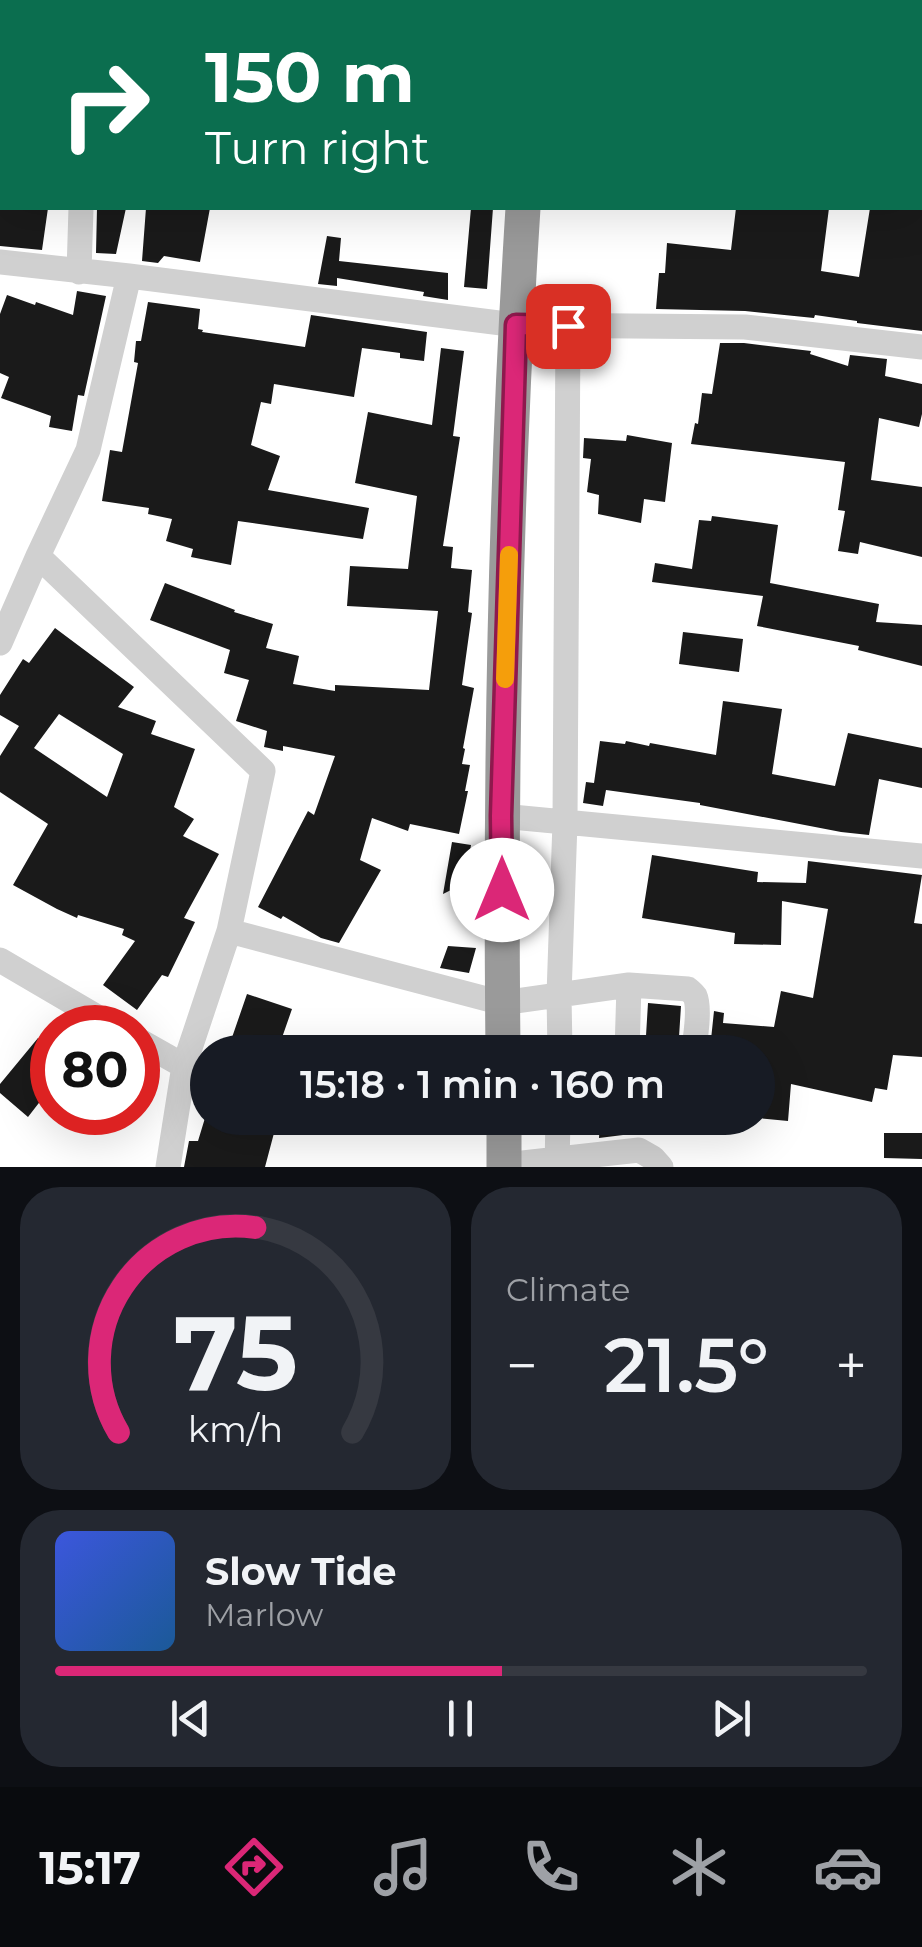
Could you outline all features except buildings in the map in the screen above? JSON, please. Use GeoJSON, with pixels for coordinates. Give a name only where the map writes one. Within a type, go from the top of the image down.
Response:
{"type":"FeatureCollection","features":[{"type":"Feature","properties":{"kind":"highway"},"geometry":{"type":"LineString","coordinates":[[503,1035],[501,816],[523,210]]}},
{"type":"Feature","properties":{"kind":"highway"},"geometry":{"type":"LineString","coordinates":[[504,1135],[504,1166]]}},
{"type":"Feature","properties":{"kind":"street"},"geometry":{"type":"LineString","coordinates":[[78,272],[81,210]]}},
{"type":"Feature","properties":{"kind":"street"},"geometry":{"type":"LineString","coordinates":[[0,262],[516,325],[746,327],[922,347]]}},
{"type":"Feature","properties":{"kind":"street"},"geometry":{"type":"LineString","coordinates":[[0,643],[88,450],[129,276]]}},
{"type":"Feature","properties":{"kind":"street"},"geometry":{"type":"LineString","coordinates":[[560,1035],[568,326]]}},
{"type":"Feature","properties":{"kind":"street"},"geometry":{"type":"LineString","coordinates":[[38,556],[263,771],[229,931],[184,1066],[168,1167]]}},
{"type":"Feature","properties":{"kind":"street"},"geometry":{"type":"LineString","coordinates":[[501,816],[922,856]]}},
{"type":"Feature","properties":{"kind":"street"},"geometry":{"type":"LineString","coordinates":[[229,931],[502,1003],[629,986],[688,989],[694,995],[696,1035]]}},
{"type":"Feature","properties":{"kind":"street"},"geometry":{"type":"LineString","coordinates":[[0,960],[77,1005]]}},
{"type":"Feature","properties":{"kind":"street"},"geometry":{"type":"LineString","coordinates":[[628,1035],[629,986]]}},
{"type":"Feature","properties":{"kind":"street"},"geometry":{"type":"LineString","coordinates":[[160,1052],[184,1066]]}},
{"type":"Feature","properties":{"kind":"street"},"geometry":{"type":"LineString","coordinates":[[557,1163],[558,1135]]}},
{"type":"Feature","properties":{"kind":"street"},"geometry":{"type":"LineString","coordinates":[[504,1166],[557,1163],[640,1150],[661,1167]]}},
{"type":"Feature","properties":{"kind":"slow traffic"},"geometry":{"type":"LineString","coordinates":[[505,679],[509,555]]}},
{"type":"Feature","properties":{"kind":"route"},"geometry":{"type":"LineString","coordinates":[[502,890],[516,325],[568,326]]}}]}
